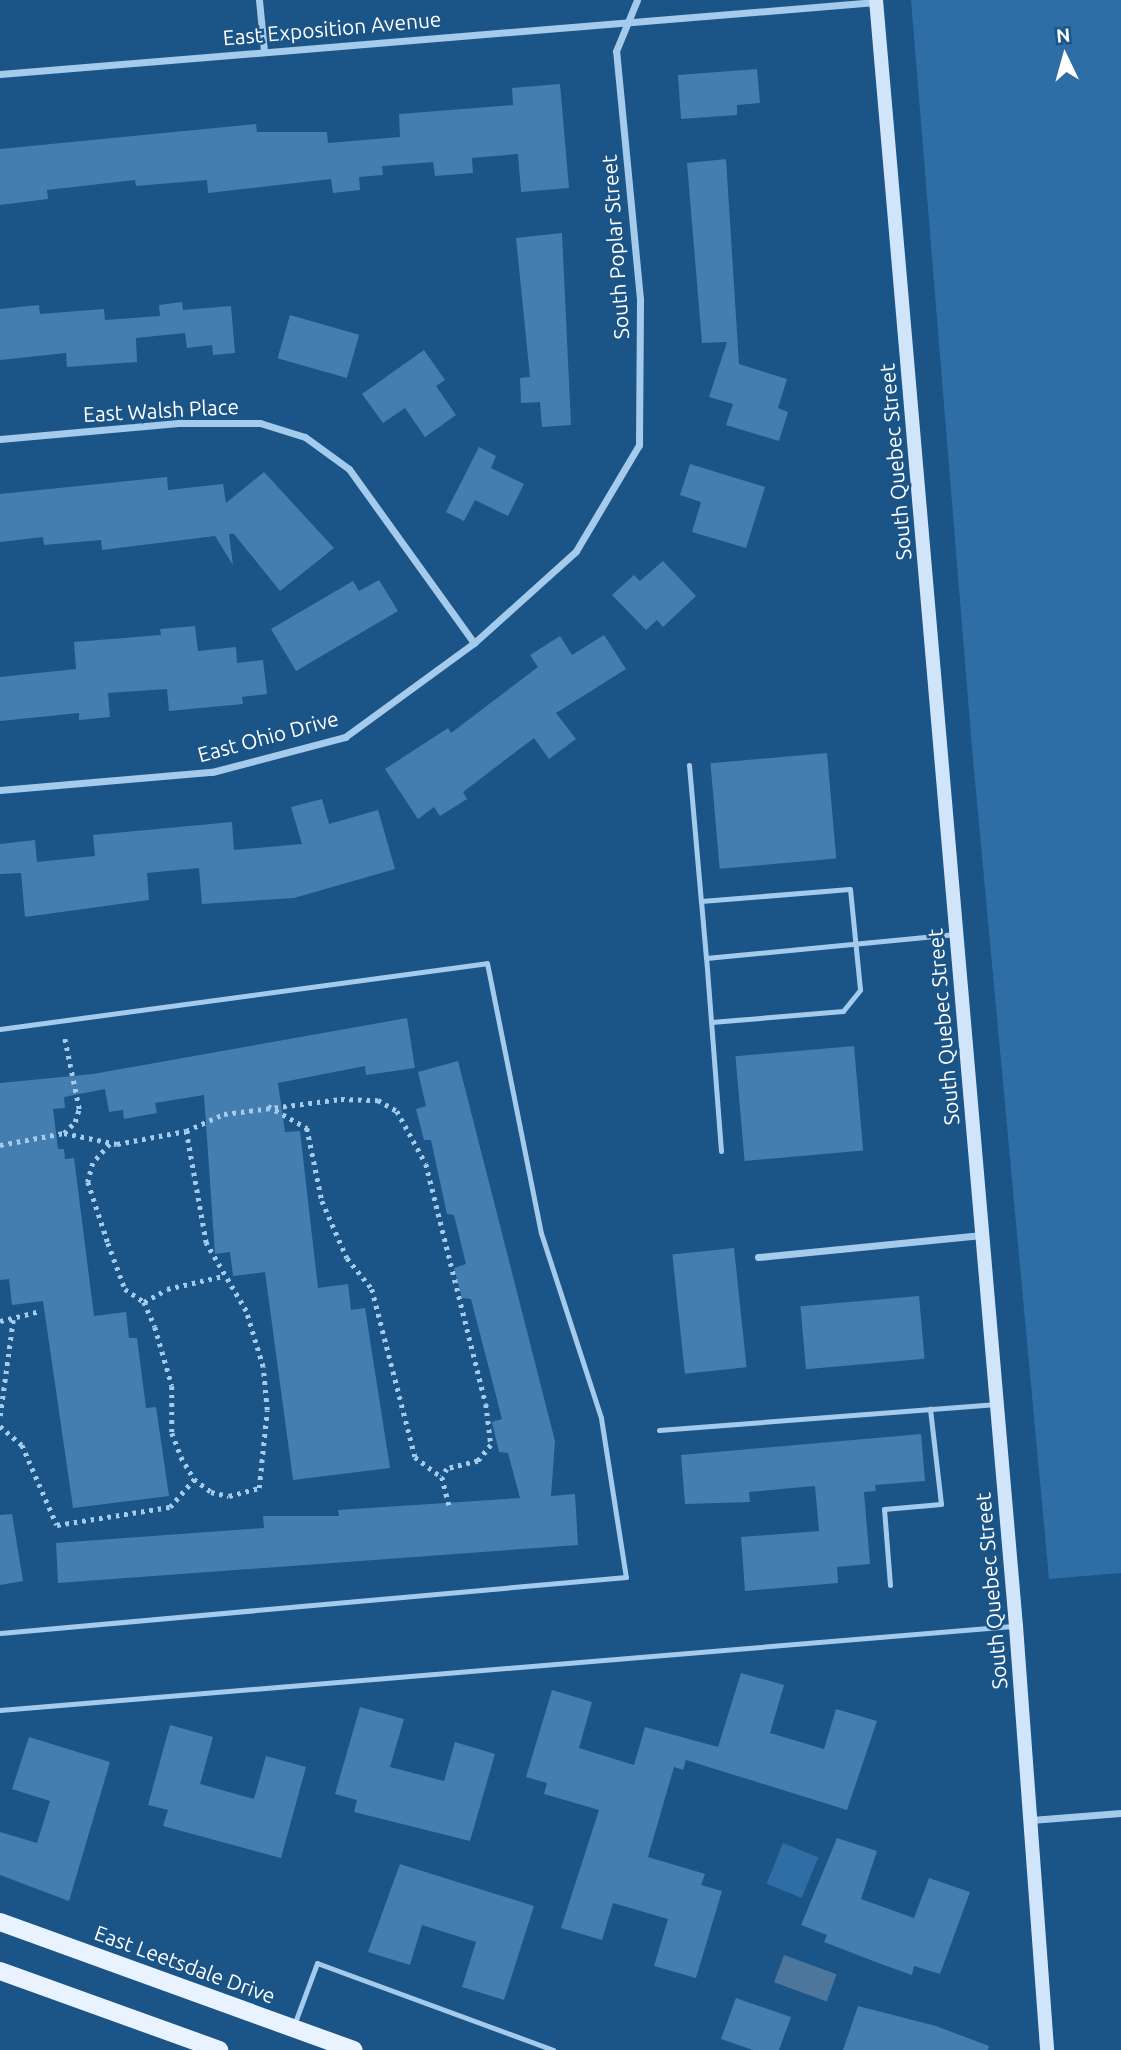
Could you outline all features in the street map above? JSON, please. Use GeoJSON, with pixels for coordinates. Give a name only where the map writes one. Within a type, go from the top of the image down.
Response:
{"type":"FeatureCollection","features":[{"type":"Feature","properties":{"kind":"main road","name":"South Quebec Street"},"geometry":{"type":"LineString","coordinates":[[876,1],[1016,1626],[1047,2050]]}},
{"type":"Feature","properties":{"kind":"main road","name":"East Leetsdale Drive"},"geometry":{"type":"LineString","coordinates":[[0,1922],[354,2050]]}},
{"type":"Feature","properties":{"kind":"main road"},"geometry":{"type":"LineString","coordinates":[[0,1971],[219,2050]]}},
{"type":"Feature","properties":{"kind":"street"},"geometry":{"type":"LineString","coordinates":[[259,0],[264,51]]}},
{"type":"Feature","properties":{"kind":"street","name":"South Poplar Street"},"geometry":{"type":"LineString","coordinates":[[474,643],[576,551],[639,445],[640,299],[616,51],[637,0]]}},
{"type":"Feature","properties":{"kind":"street","name":"East Exposition Avenue"},"geometry":{"type":"LineString","coordinates":[[0,74],[876,1]]}},
{"type":"Feature","properties":{"kind":"street","name":"East Walsh Place"},"geometry":{"type":"LineString","coordinates":[[0,439],[181,423],[260,423],[305,437],[349,469],[474,643]]}},
{"type":"Feature","properties":{"kind":"street","name":"East Ohio Drive"},"geometry":{"type":"LineString","coordinates":[[0,790],[212,772],[345,737],[474,643]]}},
{"type":"Feature","properties":{"kind":"street"},"geometry":{"type":"LineString","coordinates":[[758,1256],[982,1235]]}},
{"type":"Feature","properties":{"kind":"street"},"geometry":{"type":"LineString","coordinates":[[1030,1820],[1121,1813]]}},
{"type":"Feature","properties":{"kind":"lane"},"geometry":{"type":"LineString","coordinates":[[690,765],[721,1151]]}},
{"type":"Feature","properties":{"kind":"lane"},"geometry":{"type":"LineString","coordinates":[[701,901],[850,889],[860,990],[843,1011],[710,1022]]}},
{"type":"Feature","properties":{"kind":"lane"},"geometry":{"type":"LineString","coordinates":[[706,958],[956,934]]}},
{"type":"Feature","properties":{"kind":"lane"},"geometry":{"type":"LineString","coordinates":[[0,1029],[486,963],[541,1233],[601,1418],[626,1577],[0,1633]]}},
{"type":"Feature","properties":{"kind":"lane"},"geometry":{"type":"LineString","coordinates":[[659,1430],[996,1404]]}},
{"type":"Feature","properties":{"kind":"lane"},"geometry":{"type":"LineString","coordinates":[[890,1585],[884,1509],[941,1504],[930,1409]]}},
{"type":"Feature","properties":{"kind":"lane"},"geometry":{"type":"LineString","coordinates":[[0,1710],[1016,1626]]}},
{"type":"Feature","properties":{"kind":"lane"},"geometry":{"type":"LineString","coordinates":[[293,2028],[317,1963],[554,2050]]}},
{"type":"Feature","properties":{"kind":"path"},"geometry":{"type":"LineString","coordinates":[[61,1021],[79,1110],[64,1133]]}},
{"type":"Feature","properties":{"kind":"path"},"geometry":{"type":"LineString","coordinates":[[0,1145],[64,1133],[110,1144],[186,1131],[224,1114],[268,1106],[379,1100],[406,1123],[426,1164],[486,1404],[491,1446],[478,1461],[447,1469],[442,1477]]}},
{"type":"Feature","properties":{"kind":"path"},"geometry":{"type":"LineString","coordinates":[[268,1106],[307,1128],[322,1201],[347,1258],[372,1289],[415,1457],[442,1477],[449,1505]]}},
{"type":"Feature","properties":{"kind":"path"},"geometry":{"type":"LineString","coordinates":[[110,1144],[93,1163],[88,1182],[125,1289],[144,1302],[172,1385],[172,1433],[194,1479],[211,1492],[229,1496],[259,1488],[267,1410],[263,1367],[246,1311],[223,1276],[206,1242],[186,1131]]}},
{"type":"Feature","properties":{"kind":"path"},"geometry":{"type":"LineString","coordinates":[[144,1302],[167,1289],[223,1276]]}},
{"type":"Feature","properties":{"kind":"path"},"geometry":{"type":"LineString","coordinates":[[0,1321],[40,1311]]}},
{"type":"Feature","properties":{"kind":"path"},"geometry":{"type":"LineString","coordinates":[[0,1416],[12,1320]]}},
{"type":"Feature","properties":{"kind":"path"},"geometry":{"type":"LineString","coordinates":[[0,1426],[22,1445],[57,1525],[170,1507],[194,1479]]}},
{"type":"Feature","properties":{"kind":"shaded area"},"geometry":{"type":"Polygon","coordinates":[[[911,0],[1121,0],[1121,1573],[1049,1579],[972,748],[911,0]]]}},
{"type":"Feature","properties":{"kind":"shaded area"},"geometry":{"type":"Polygon","coordinates":[[[783,1843],[818,1857],[802,1898],[767,1884],[783,1843]]]}},
{"type":"Feature","properties":{"kind":"shaded area"},"geometry":{"type":"Polygon","coordinates":[[[784,1955],[837,1974],[827,2001],[774,1982],[784,1955]]]}},
{"type":"Feature","properties":{"kind":"building"},"geometry":{"type":"Polygon","coordinates":[[[757,69],[760,103],[737,105],[737,115],[681,119],[678,75],[757,69]]]}},
{"type":"Feature","properties":{"kind":"building"},"geometry":{"type":"Polygon","coordinates":[[[560,84],[569,188],[521,192],[518,154],[472,158],[473,173],[435,176],[433,162],[382,166],[383,175],[359,177],[360,190],[333,193],[331,179],[208,193],[207,180],[136,186],[135,180],[47,190],[48,199],[0,205],[0,149],[256,124],[257,132],[327,132],[328,143],[400,137],[399,114],[513,105],[512,88],[560,84]]]}},
{"type":"Feature","properties":{"kind":"building"},"geometry":{"type":"Polygon","coordinates":[[[726,159],[739,364],[787,379],[778,408],[788,412],[779,441],[726,425],[733,404],[709,397],[727,342],[702,343],[687,163],[726,159]]]}},
{"type":"Feature","properties":{"kind":"building"},"geometry":{"type":"Polygon","coordinates":[[[562,233],[571,425],[542,427],[540,402],[521,403],[520,378],[530,377],[516,238],[562,233]]]}},
{"type":"Feature","properties":{"kind":"building"},"geometry":{"type":"Polygon","coordinates":[[[182,302],[183,310],[231,306],[235,353],[213,355],[212,345],[187,348],[185,333],[136,338],[137,362],[67,367],[66,353],[0,360],[0,309],[39,305],[40,314],[104,309],[105,320],[160,316],[159,305],[182,302]]]}},
{"type":"Feature","properties":{"kind":"building"},"geometry":{"type":"Polygon","coordinates":[[[290,315],[359,335],[347,378],[278,358],[290,315]]]}},
{"type":"Feature","properties":{"kind":"building"},"geometry":{"type":"Polygon","coordinates":[[[424,350],[445,380],[436,386],[456,415],[425,437],[405,408],[383,423],[362,394],[424,350]]]}},
{"type":"Feature","properties":{"kind":"building"},"geometry":{"type":"Polygon","coordinates":[[[479,447],[496,456],[491,468],[524,484],[508,516],[475,500],[464,521],[446,512],[479,447]]]}},
{"type":"Feature","properties":{"kind":"building"},"geometry":{"type":"Polygon","coordinates":[[[690,464],[765,487],[746,548],[692,532],[701,502],[680,495],[690,464]]]}},
{"type":"Feature","properties":{"kind":"building"},"geometry":{"type":"Polygon","coordinates":[[[264,472],[334,548],[280,591],[234,534],[229,534],[233,565],[215,536],[102,550],[101,540],[44,545],[43,537],[0,542],[0,494],[167,477],[168,490],[223,484],[226,503],[264,472]]]}},
{"type":"Feature","properties":{"kind":"building"},"geometry":{"type":"Polygon","coordinates":[[[663,561],[696,596],[663,627],[657,620],[646,630],[612,595],[634,575],[640,581],[663,561]]]}},
{"type":"Feature","properties":{"kind":"building"},"geometry":{"type":"Polygon","coordinates":[[[379,580],[398,611],[296,671],[271,629],[353,581],[359,591],[379,580]]]}},
{"type":"Feature","properties":{"kind":"building"},"geometry":{"type":"Polygon","coordinates":[[[195,626],[198,651],[236,647],[237,663],[263,660],[267,694],[242,697],[243,704],[169,711],[167,689],[108,693],[110,717],[79,720],[79,713],[0,721],[0,677],[76,669],[74,642],[161,635],[160,629],[195,626]]]}},
{"type":"Feature","properties":{"kind":"building"},"geometry":{"type":"Polygon","coordinates":[[[604,635],[626,669],[556,713],[576,739],[549,759],[534,738],[463,792],[467,799],[440,816],[434,807],[418,819],[385,769],[448,728],[451,733],[538,667],[530,655],[560,636],[572,655],[604,635]]]}},
{"type":"Feature","properties":{"kind":"building"},"geometry":{"type":"Polygon","coordinates":[[[827,753],[836,859],[720,869],[710,763],[827,753]]]}},
{"type":"Feature","properties":{"kind":"building"},"geometry":{"type":"Polygon","coordinates":[[[322,799],[329,824],[378,810],[395,869],[294,898],[202,904],[199,868],[147,873],[149,900],[25,917],[21,873],[0,874],[0,844],[35,840],[37,862],[95,856],[93,835],[232,822],[234,850],[302,844],[291,807],[322,799]]]}},
{"type":"Feature","properties":{"kind":"building"},"geometry":{"type":"Polygon","coordinates":[[[407,1018],[415,1068],[366,1075],[365,1066],[278,1083],[285,1132],[300,1131],[318,1288],[348,1284],[351,1310],[365,1308],[390,1468],[293,1480],[265,1272],[233,1276],[230,1252],[215,1254],[204,1095],[155,1103],[157,1113],[124,1119],[123,1110],[109,1112],[105,1089],[64,1097],[65,1108],[53,1109],[58,1149],[64,1149],[65,1159],[74,1158],[94,1316],[126,1312],[129,1338],[137,1338],[146,1408],[156,1407],[169,1496],[73,1508],[43,1301],[12,1305],[9,1279],[0,1280],[0,1083],[93,1074],[407,1018]]]}},
{"type":"Feature","properties":{"kind":"building"},"geometry":{"type":"Polygon","coordinates":[[[854,1046],[863,1151],[745,1161],[735,1056],[854,1046]]]}},
{"type":"Feature","properties":{"kind":"building"},"geometry":{"type":"Polygon","coordinates":[[[458,1061],[555,1441],[551,1496],[575,1494],[578,1545],[58,1583],[56,1543],[264,1528],[263,1516],[339,1516],[338,1510],[520,1498],[508,1453],[499,1452],[492,1422],[502,1419],[471,1299],[462,1298],[454,1268],[466,1264],[454,1215],[447,1214],[431,1140],[424,1140],[416,1109],[426,1106],[418,1072],[458,1061]]]}},
{"type":"Feature","properties":{"kind":"building"},"geometry":{"type":"Polygon","coordinates":[[[734,1248],[747,1367],[685,1374],[672,1254],[734,1248]]]}},
{"type":"Feature","properties":{"kind":"building"},"geometry":{"type":"Polygon","coordinates":[[[919,1296],[924,1359],[806,1369],[800,1306],[919,1296]]]}},
{"type":"Feature","properties":{"kind":"building"},"geometry":{"type":"Polygon","coordinates":[[[921,1434],[925,1481],[875,1485],[876,1491],[864,1492],[870,1564],[837,1567],[838,1583],[745,1591],[741,1537],[819,1531],[815,1486],[749,1492],[750,1502],[685,1504],[681,1455],[921,1434]]]}},
{"type":"Feature","properties":{"kind":"building"},"geometry":{"type":"Polygon","coordinates":[[[12,1514],[23,1581],[0,1585],[0,1515],[12,1514]]]}},
{"type":"Feature","properties":{"kind":"building"},"geometry":{"type":"Polygon","coordinates":[[[741,1673],[784,1685],[770,1733],[824,1749],[836,1709],[877,1721],[847,1810],[686,1760],[683,1770],[674,1767],[648,1857],[705,1874],[701,1885],[722,1891],[696,1978],[654,1966],[668,1919],[613,1903],[602,1940],[561,1928],[599,1810],[544,1794],[547,1783],[526,1777],[552,1690],[592,1702],[579,1748],[634,1765],[645,1727],[718,1747],[741,1673]]]}},
{"type":"Feature","properties":{"kind":"building"},"geometry":{"type":"Polygon","coordinates":[[[360,1707],[404,1719],[390,1767],[444,1781],[455,1742],[495,1754],[470,1841],[354,1812],[357,1800],[335,1794],[360,1707]]]}},
{"type":"Feature","properties":{"kind":"building"},"geometry":{"type":"Polygon","coordinates":[[[170,1725],[213,1737],[200,1784],[254,1799],[266,1756],[306,1767],[281,1858],[163,1826],[168,1810],[148,1805],[170,1725]]]}},
{"type":"Feature","properties":{"kind":"building"},"geometry":{"type":"Polygon","coordinates":[[[29,1737],[110,1762],[69,1901],[0,1875],[0,1832],[37,1843],[50,1801],[12,1789],[29,1737]]]}},
{"type":"Feature","properties":{"kind":"building"},"geometry":{"type":"Polygon","coordinates":[[[837,1838],[877,1851],[861,1899],[914,1918],[929,1878],[970,1892],[940,1974],[914,1966],[912,1975],[824,1942],[827,1935],[801,1925],[837,1838]]]}},
{"type":"Feature","properties":{"kind":"building"},"geometry":{"type":"Polygon","coordinates":[[[400,1864],[534,1906],[504,2000],[462,1987],[476,1942],[422,1925],[410,1965],[368,1952],[400,1864]]]}},
{"type":"Feature","properties":{"kind":"building"},"geometry":{"type":"Polygon","coordinates":[[[736,1998],[791,2017],[779,2050],[753,2050],[721,2039],[736,1998]]]}},
{"type":"Feature","properties":{"kind":"building"},"geometry":{"type":"Polygon","coordinates":[[[858,2006],[936,2026],[989,2046],[988,2050],[843,2050],[858,2006]]]}}]}
